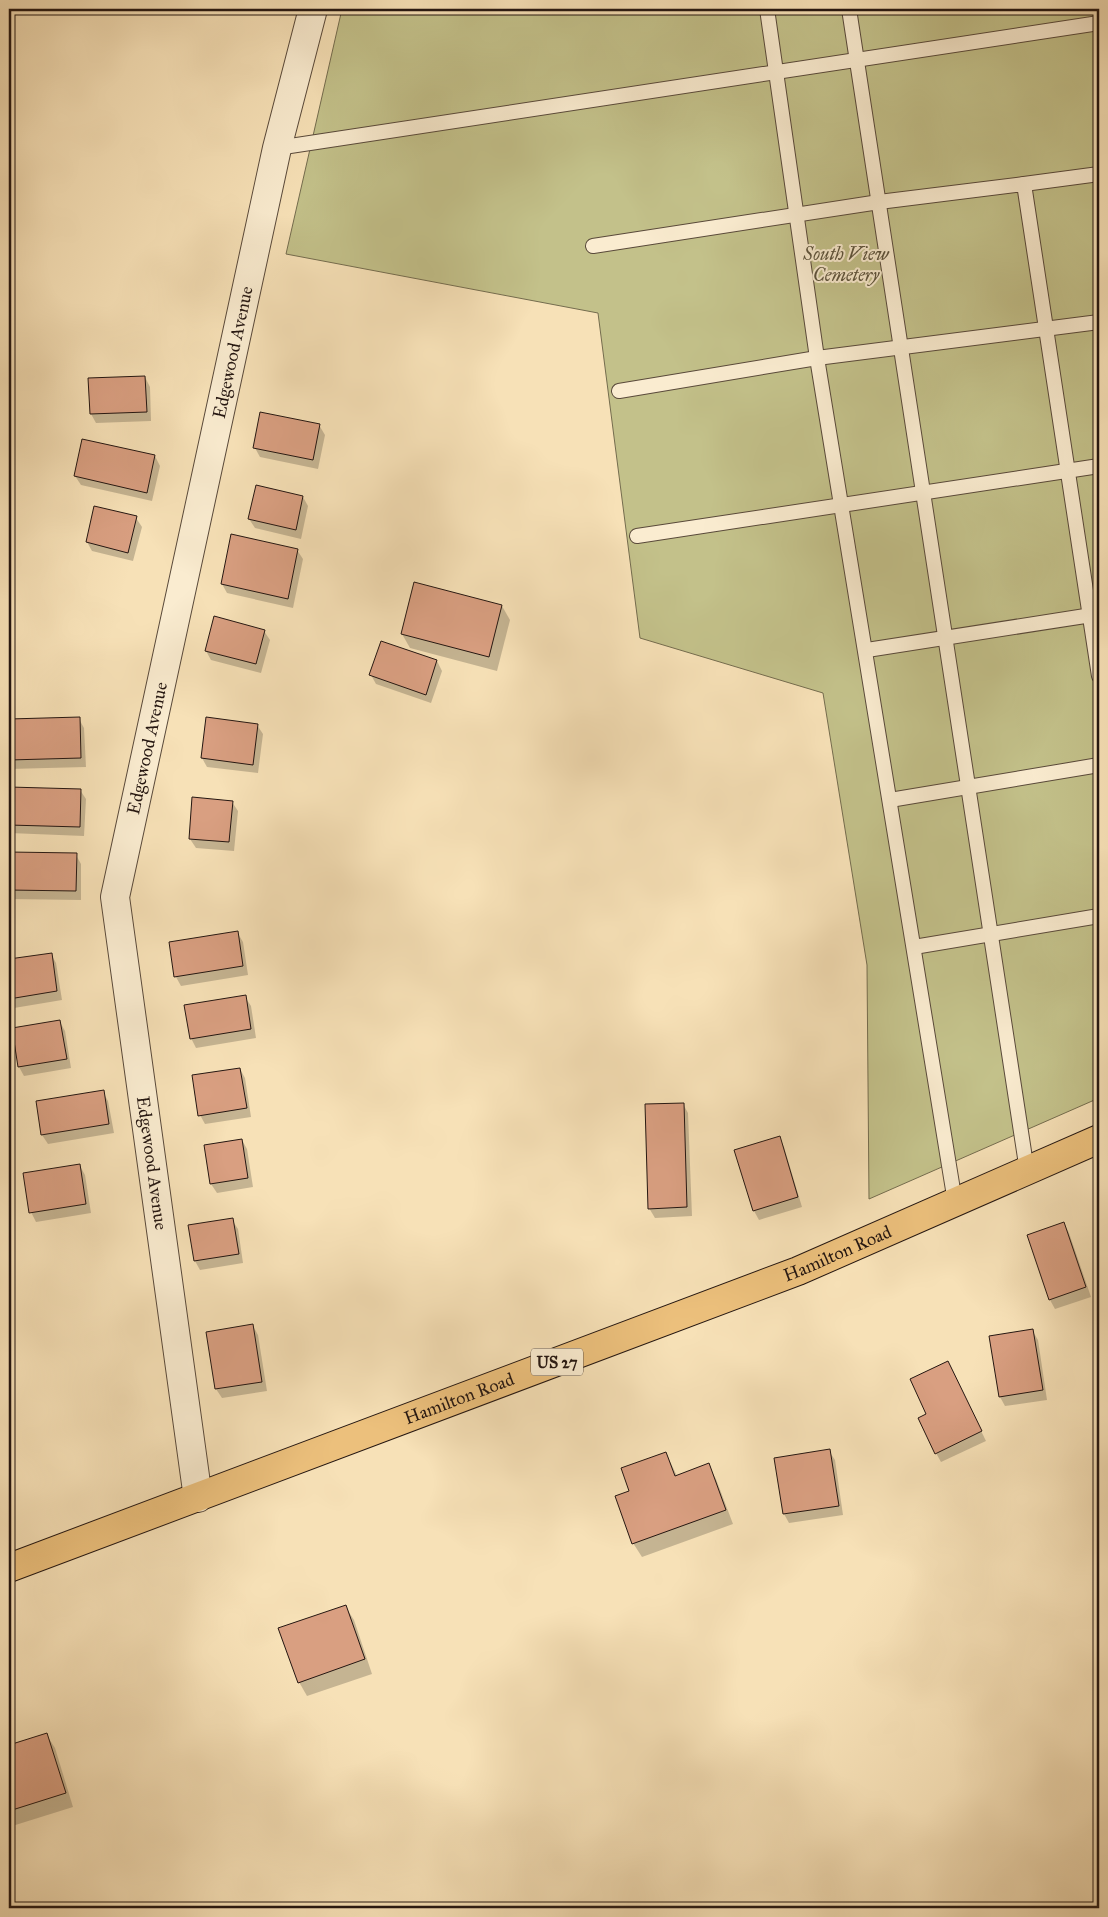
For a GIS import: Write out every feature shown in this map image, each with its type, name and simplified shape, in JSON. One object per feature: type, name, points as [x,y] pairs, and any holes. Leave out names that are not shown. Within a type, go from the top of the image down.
[{"type":"highway","name":"Hamilton Road","points":[[9,1568],[798,1271],[1099,1139]]},
{"type":"street","name":"Edgewood Avenue","points":[[198,1498],[115,897],[277,148],[313,9]]},
{"type":"lane","points":[[767,9],[818,358],[867,650],[955,1202]]},
{"type":"lane","points":[[849,9],[1027,1171]]},
{"type":"lane","points":[[277,148],[1099,23]]},
{"type":"lane","points":[[593,246],[879,202],[1099,174]]},
{"type":"lane","points":[[1024,184],[1067,470],[1095,614],[1099,676]]},
{"type":"lane","points":[[619,391],[818,358],[901,349],[1099,322]]},
{"type":"lane","points":[[637,536],[922,491],[1099,466]]},
{"type":"lane","points":[[867,650],[1095,614]]},
{"type":"lane","points":[[890,800],[1099,765]]},
{"type":"lane","points":[[914,947],[1099,916]]},
{"type":"green space","name":"South View Cemetery","points":[[342,9],[1099,9],[1099,1098],[869,1199],[867,965],[823,693],[640,638],[598,313],[286,254]]},
{"type":"building","points":[[145,376],[147,412],[90,414],[88,378]]},
{"type":"building","points":[[260,412],[320,424],[313,460],[253,448]]},
{"type":"building","points":[[82,439],[155,455],[147,493],[74,476]]},
{"type":"building","points":[[256,485],[303,496],[296,530],[248,519]]},
{"type":"building","points":[[94,506],[137,516],[128,553],[86,542]]},
{"type":"building","points":[[231,534],[298,549],[288,599],[221,584]]},
{"type":"building","points":[[414,582],[502,605],[489,657],[401,634]]},
{"type":"building","points":[[214,616],[265,630],[256,664],[205,651]]},
{"type":"building","points":[[381,641],[437,660],[426,695],[369,675]]},
{"type":"building","points":[[80,717],[81,758],[9,760],[9,719]]},
{"type":"building","points":[[206,717],[258,724],[253,765],[201,758]]},
{"type":"building","points":[[9,787],[81,789],[80,827],[9,825]]},
{"type":"building","points":[[192,797],[233,801],[229,842],[189,839]]},
{"type":"building","points":[[9,852],[77,853],[76,891],[9,890]]},
{"type":"building","points":[[238,931],[243,966],[174,977],[169,942]]},
{"type":"building","points":[[52,953],[57,991],[9,999],[9,959]]},
{"type":"building","points":[[246,995],[251,1029],[190,1039],[184,1005]]},
{"type":"building","points":[[60,1020],[67,1059],[18,1067],[12,1028]]},
{"type":"building","points":[[240,1068],[247,1108],[198,1116],[192,1075]]},
{"type":"building","points":[[104,1090],[109,1124],[41,1135],[36,1101]]},
{"type":"building","points":[[684,1103],[687,1207],[648,1209],[645,1104]]},
{"type":"building","points":[[780,1136],[798,1197],[753,1211],[734,1150]]},
{"type":"building","points":[[242,1139],[248,1178],[210,1184],[204,1145]]},
{"type":"building","points":[[80,1164],[86,1204],[29,1213],[23,1173]]},
{"type":"building","points":[[233,1218],[239,1254],[194,1261],[188,1225]]},
{"type":"building","points":[[1064,1222],[1086,1287],[1049,1300],[1027,1235]]},
{"type":"building","points":[[253,1324],[262,1382],[215,1389],[206,1332]]},
{"type":"building","points":[[1033,1329],[1043,1390],[999,1397],[989,1336]]},
{"type":"building","points":[[948,1361],[982,1431],[935,1454],[918,1418],[926,1414],[910,1379]]},
{"type":"building","points":[[830,1449],[839,1506],[783,1514],[774,1458]]},
{"type":"building","points":[[666,1452],[675,1476],[709,1463],[726,1510],[632,1544],[615,1496],[629,1491],[621,1468]]},
{"type":"building","points":[[346,1605],[365,1659],[298,1683],[278,1628]]},
{"type":"building","points":[[47,1733],[66,1793],[9,1811],[9,1745]]}]
